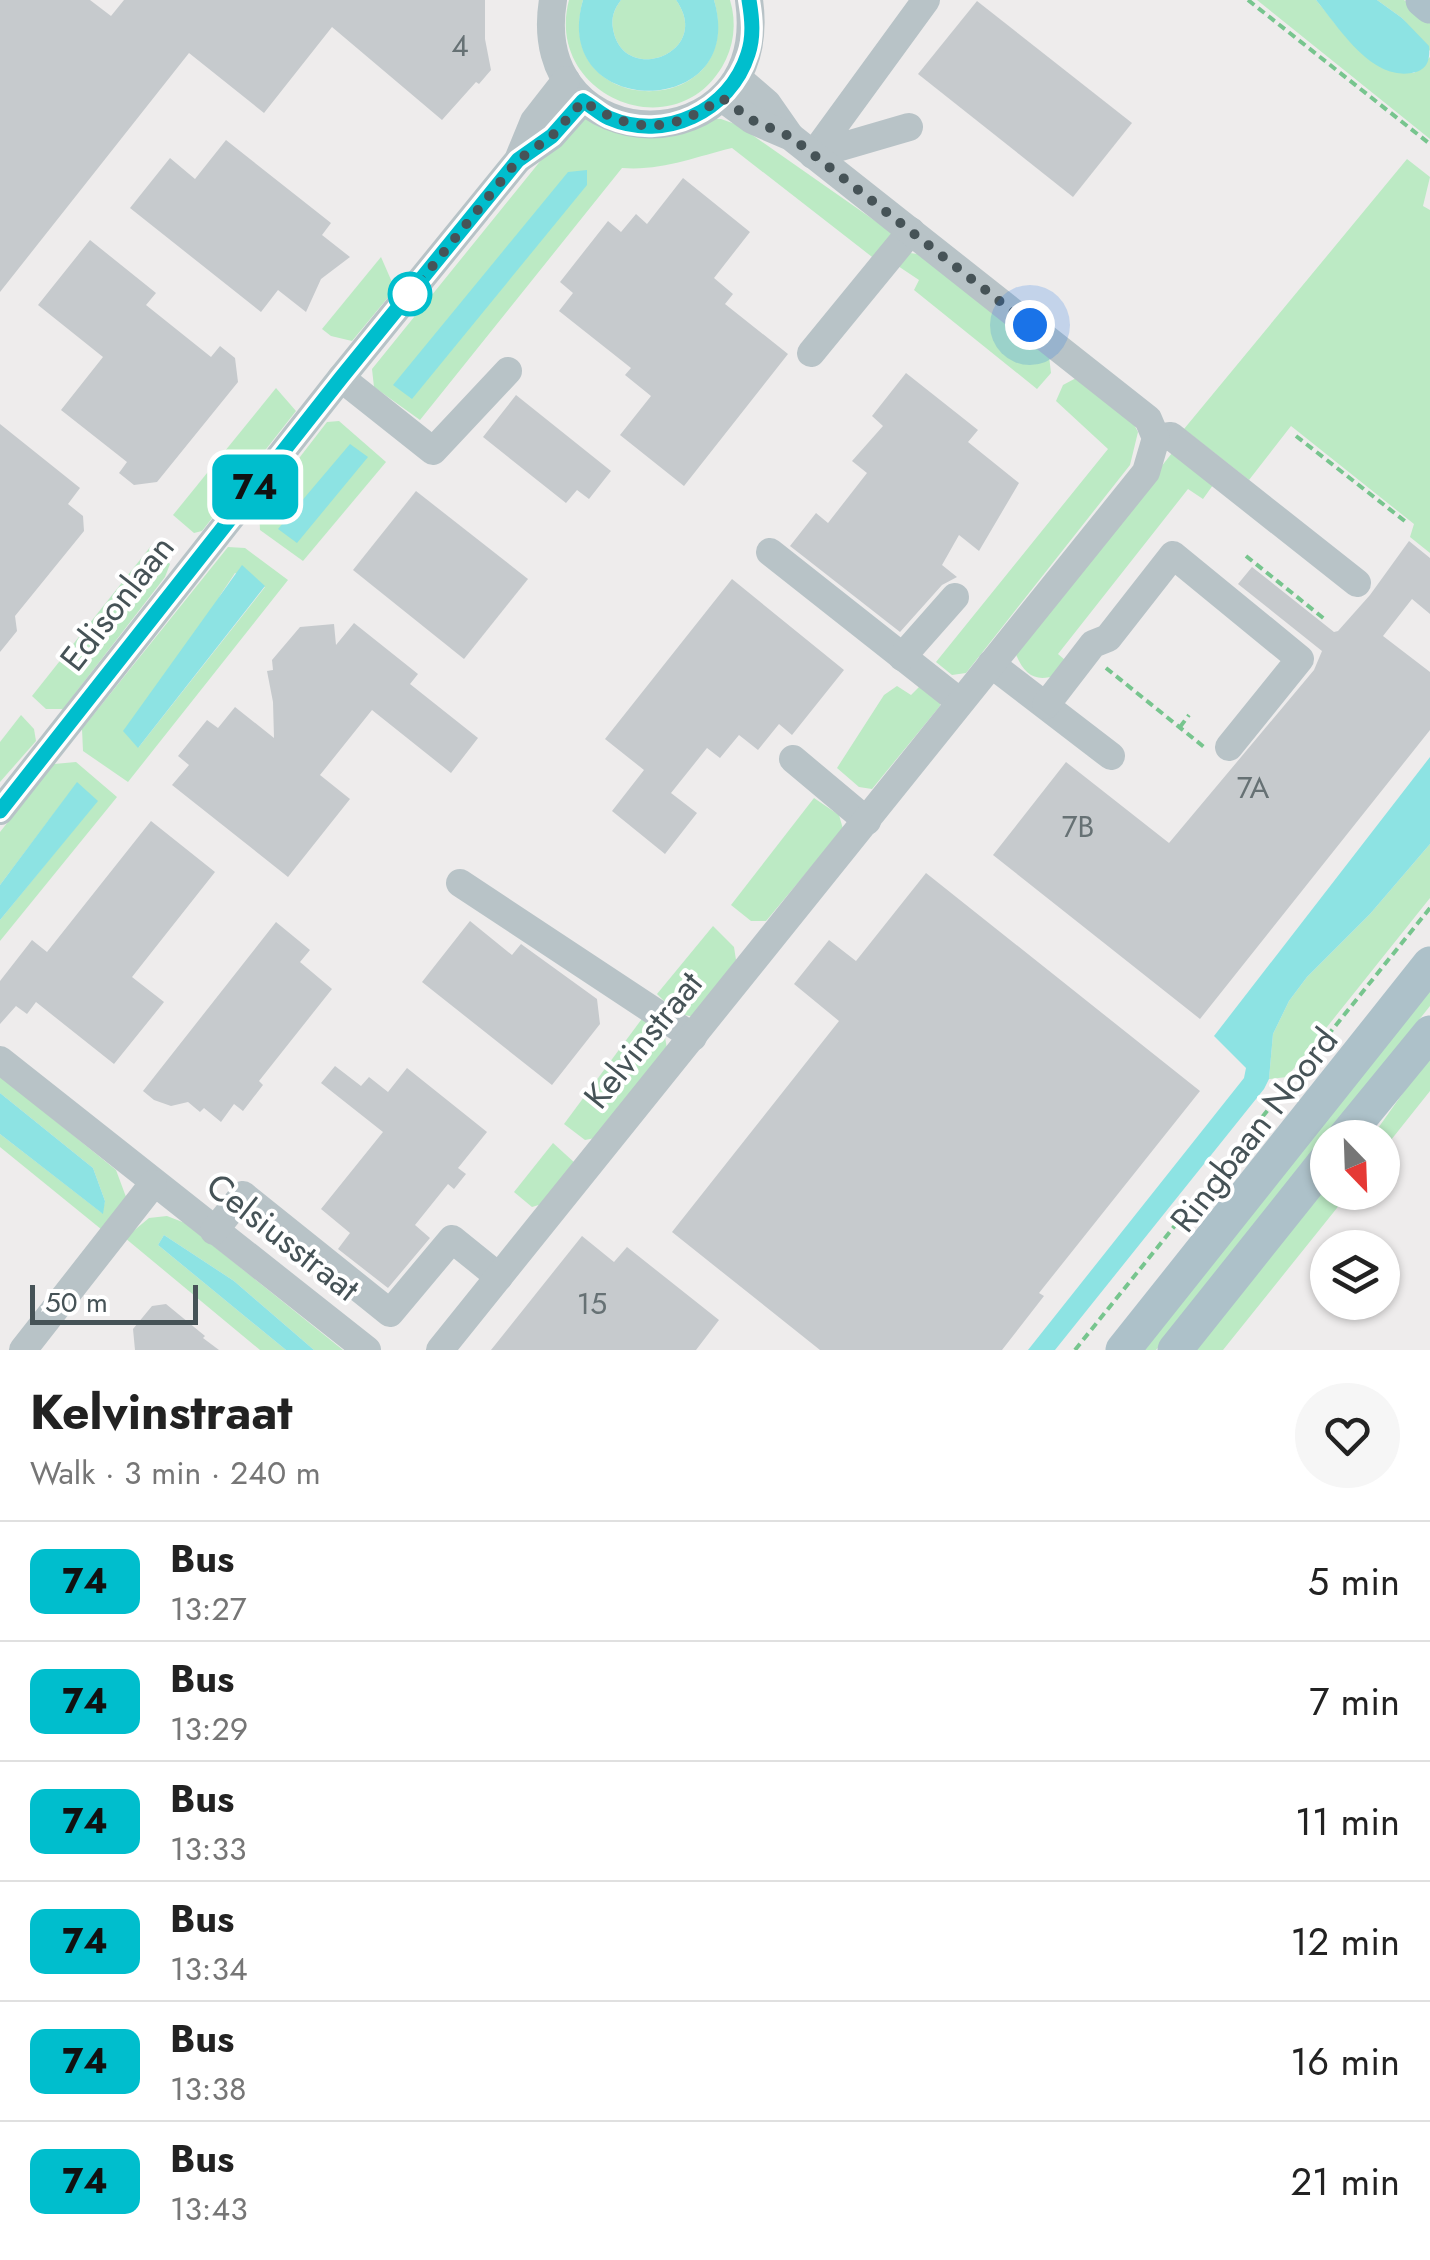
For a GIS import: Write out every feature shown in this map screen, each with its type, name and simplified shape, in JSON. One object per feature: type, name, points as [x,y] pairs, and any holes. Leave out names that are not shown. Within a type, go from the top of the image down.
[{"type":"main road","points":[[1423,0],[1430,6]]},
{"type":"main road","name":"Ringbaan Noord","points":[[1124,1350],[1430,964]]},
{"type":"main road","points":[[1359,1120],[1430,1033]]},
{"type":"main road","points":[[1175,1350],[1310,1181]]},
{"type":"street","points":[[553,0],[550,28],[554,55],[574,90],[608,118],[638,126],[668,125],[697,116],[730,88],[749,52],[753,24],[749,0]]},
{"type":"street","points":[[813,155],[926,0]]},
{"type":"street","points":[[730,88],[766,103],[791,137],[1148,419],[1156,438],[1170,436],[1358,582]]},
{"type":"street","name":"Edisonlaan","points":[[0,812],[518,160],[534,121],[574,90]]},
{"type":"street","points":[[813,155],[909,127]]},
{"type":"street","points":[[811,352],[911,230]]},
{"type":"street","points":[[341,378],[432,451],[508,372]]},
{"type":"street","name":"Kelvinstraat","points":[[440,1350],[1146,472],[1156,438]]},
{"type":"street","points":[[770,552],[960,702]]},
{"type":"street","points":[[1046,705],[1093,644],[1108,638],[1173,555],[1300,658],[1229,748]]},
{"type":"street","points":[[902,657],[955,596]]},
{"type":"street","points":[[990,664],[1111,756]]},
{"type":"street","points":[[793,759],[866,821]]},
{"type":"street","points":[[460,882],[693,1037]]},
{"type":"street","name":"Celsiusstraat","points":[[0,1060],[366,1350]]},
{"type":"street","name":"Celsiusstraat","points":[[23,1350],[152,1184]]},
{"type":"street","points":[[214,1232],[242,1195],[390,1313],[452,1238],[500,1277]]},
{"type":"path","points":[[1248,0],[1430,144]]},
{"type":"path","points":[[1296,436],[1406,522]]},
{"type":"path","points":[[1246,556],[1327,621]]},
{"type":"path","points":[[1086,652],[1220,759],[1229,748]]},
{"type":"path","points":[[1180,727],[1189,715]]},
{"type":"path","name":"Ringbaan Noord","points":[[1075,1350],[1430,908]]},
{"type":"green space","points":[[569,0],[583,0],[581,40],[594,68],[619,85],[649,91],[679,86],[703,68],[717,40],[714,0],[730,0],[734,26],[729,51],[722,67],[700,92],[673,105],[645,107],[617,100],[593,84],[575,62],[566,33]]},
{"type":"green space","points":[[621,0],[676,0],[685,19],[684,35],[675,48],[647,59],[632,56],[620,47],[612,21]]},
{"type":"green space","points":[[1257,0],[1316,0],[1369,58],[1397,71],[1414,73],[1430,57],[1430,139]]},
{"type":"green space","points":[[1377,0],[1404,0],[1430,21],[1430,51],[1402,18]]},
{"type":"green space","points":[[580,112],[721,119],[738,125],[891,232],[892,245],[876,260],[732,148],[665,165],[622,168],[420,420],[374,387],[372,369]]},
{"type":"green space","points":[[1407,159],[1430,177],[1423,206],[1430,210],[1430,553],[1410,537],[1414,524],[1291,426],[1249,480],[1184,429]]},
{"type":"green space","points":[[910,253],[918,254],[1049,356],[1051,373],[1037,389],[914,290],[919,280],[898,266]]},
{"type":"green space","points":[[381,257],[395,289],[352,341],[331,336],[322,329]]},
{"type":"green space","points":[[1078,377],[1131,419],[1138,432],[1130,465],[966,673],[952,675],[936,662],[1108,449],[1056,401],[1063,385]]},
{"type":"green space","points":[[276,388],[296,411],[202,531],[194,533],[173,515]]},
{"type":"green space","points":[[339,421],[386,462],[303,561],[260,530],[259,510],[327,422]]},
{"type":"green space","points":[[1172,453],[1213,485],[1203,499],[1188,489],[1058,654],[1072,666],[1046,678],[1025,671],[1015,652]]},
{"type":"green space","points":[[151,546],[170,564],[165,577],[63,709],[46,709],[32,696]]},
{"type":"green space","points":[[228,547],[245,548],[288,580],[128,782],[83,751],[82,729]],"holes":[[[235,573],[265,587],[138,748]]]},
{"type":"green space","points":[[925,681],[941,690],[940,706],[872,789],[859,787],[837,768],[884,695],[897,686],[911,695]]},
{"type":"green space","points":[[21,715],[34,729],[36,741],[0,782],[0,742]]},
{"type":"green space","points":[[76,762],[117,797],[0,941],[0,920],[97,801],[77,783],[0,885],[0,832],[54,764]]},
{"type":"green space","points":[[814,798],[839,815],[843,829],[766,921],[751,921],[731,905]]},
{"type":"green space","points":[[1430,844],[1430,898],[1287,1077],[1269,1079],[1273,1034],[1289,1001]]},
{"type":"green space","points":[[713,926],[734,947],[736,960],[694,1017],[676,1013],[657,994]]},
{"type":"green space","points":[[1430,982],[1430,1006],[1339,1120],[1320,1120]]},
{"type":"green space","points":[[644,1016],[664,1031],[667,1049],[595,1138],[585,1140],[564,1124]]},
{"type":"green space","points":[[1430,1055],[1430,1091],[1400,1129],[1400,1120],[1384,1120]]},
{"type":"green space","points":[[0,1076],[116,1170],[129,1205],[112,1238],[0,1147],[0,1134],[102,1213],[105,1201],[93,1168],[0,1093]]},
{"type":"green space","points":[[1310,1133],[1310,1157],[1156,1350],[1137,1350]]},
{"type":"green space","points":[[553,1143],[576,1164],[542,1204],[532,1207],[514,1192]]},
{"type":"green space","points":[[1310,1207],[1335,1210],[1319,1230],[1310,1230],[1310,1242],[1223,1350],[1189,1350]]},
{"type":"green space","points":[[167,1216],[185,1223],[343,1350],[314,1350],[234,1281],[164,1235],[158,1245],[286,1350],[260,1350],[125,1238],[149,1218]]},
{"type":"water","points":[[583,0],[621,0],[612,21],[613,29],[620,47],[632,56],[647,59],[675,48],[684,35],[685,19],[676,0],[714,0],[717,40],[704,68],[679,85],[649,91],[619,85],[594,68],[580,40]]},
{"type":"water","points":[[1316,0],[1377,0],[1402,18],[1429,46],[1426,65],[1416,72],[1400,73],[1371,62]]},
{"type":"water","points":[[587,170],[587,185],[412,399],[393,385],[568,172]]},
{"type":"water","points":[[350,444],[368,457],[297,543],[278,529]]},
{"type":"water","points":[[242,565],[265,586],[138,748],[123,731]]},
{"type":"water","points":[[1430,757],[1430,844],[1289,1001],[1273,1034],[1269,1079],[1264,1089],[1055,1350],[1028,1350],[1244,1078],[1246,1068],[1214,1036]]},
{"type":"water","points":[[77,782],[98,801],[0,920],[0,885]]},
{"type":"water","points":[[0,1093],[93,1168],[105,1201],[103,1214],[0,1134]]},
{"type":"water","points":[[164,1235],[234,1281],[314,1350],[286,1350],[158,1245]]},
{"type":"building","points":[[0,0],[90,0],[111,16],[124,0],[485,0],[485,39],[491,70],[442,120],[332,27],[264,113],[189,53],[0,292]]},
{"type":"building","points":[[977,1],[1132,123],[1073,197],[918,74]]},
{"type":"building","points":[[226,140],[331,223],[322,235],[350,257],[321,279],[306,312],[278,290],[261,312],[130,208],[170,158],[195,179]]},
{"type":"building","points":[[683,178],[750,232],[714,278],[733,294],[725,304],[788,354],[684,486],[620,435],[651,396],[625,375],[631,368],[559,311],[573,293],[560,282],[608,221],[621,232],[636,214],[647,224]]},
{"type":"building","points":[[90,240],[156,293],[146,305],[211,357],[220,346],[235,358],[238,382],[157,482],[134,485],[119,473],[127,462],[61,410],[103,357],[38,305]]},
{"type":"building","points":[[906,373],[978,430],[968,442],[1019,483],[979,551],[959,535],[942,565],[957,577],[942,585],[900,632],[790,546],[816,513],[828,523],[867,473],[852,461],[883,426],[872,416]]},
{"type":"building","points":[[516,395],[611,471],[589,499],[577,490],[566,503],[483,437]]},
{"type":"building","points":[[0,424],[80,488],[68,504],[83,516],[84,531],[15,616],[17,631],[0,652]]},
{"type":"building","points":[[416,491],[528,579],[464,659],[353,570]]},
{"type":"building","points":[[1409,541],[1430,558],[1430,614],[1412,599],[1383,636],[1430,672],[1430,730],[1200,1019],[993,855],[1066,762],[1169,843],[1314,670],[1322,651],[1238,584],[1252,567],[1334,632],[1338,631]]},
{"type":"building","points":[[732,579],[844,670],[792,735],[779,724],[758,750],[739,735],[720,758],[707,748],[671,793],[697,813],[665,854],[612,811],[644,770],[605,739]]},
{"type":"building","points":[[354,623],[418,674],[410,684],[478,738],[451,773],[372,710],[320,775],[350,799],[288,877],[172,785],[189,765],[178,756],[207,720],[218,728],[235,707],[274,738],[267,671],[273,670],[272,660],[300,627],[334,624],[336,645]]},
{"type":"building","points":[[151,821],[215,872],[132,977],[164,1002],[114,1064],[36,1002],[27,1014],[16,1006],[0,1024],[0,981],[32,940],[47,952]]},
{"type":"building","points":[[926,873],[1200,1091],[1039,1293],[1044,1296],[1002,1350],[820,1350],[672,1232],[839,1021],[794,984],[829,940],[856,961]]},
{"type":"building","points":[[470,921],[512,955],[521,944],[597,999],[600,1024],[552,1085],[422,982]]},
{"type":"building","points":[[276,922],[310,950],[300,962],[332,989],[259,1081],[263,1085],[243,1111],[234,1104],[221,1122],[204,1108],[200,1112],[188,1102],[171,1106],[154,1100],[143,1091]]},
{"type":"building","points":[[335,1066],[361,1086],[369,1077],[388,1092],[407,1068],[487,1132],[458,1168],[466,1174],[454,1189],[448,1184],[415,1225],[430,1238],[388,1288],[338,1249],[350,1233],[321,1209],[383,1132],[321,1083]]},
{"type":"building","points":[[582,1236],[614,1262],[627,1247],[719,1320],[696,1350],[491,1350]]},
{"type":"building","points":[[166,1304],[219,1350],[135,1350],[133,1329],[152,1306]]},
{"type":"bus line","name":"74","points":[[0,811],[518,160],[552,136],[583,101],[608,118],[638,126],[668,125],[697,116],[722,98],[738,78],[749,52],[753,24],[749,0]]},
{"type":"route","points":[[410,294],[518,160],[552,136],[583,101],[608,118],[638,126],[668,125],[697,116],[722,98],[752,120],[791,137],[1030,325]]}]
